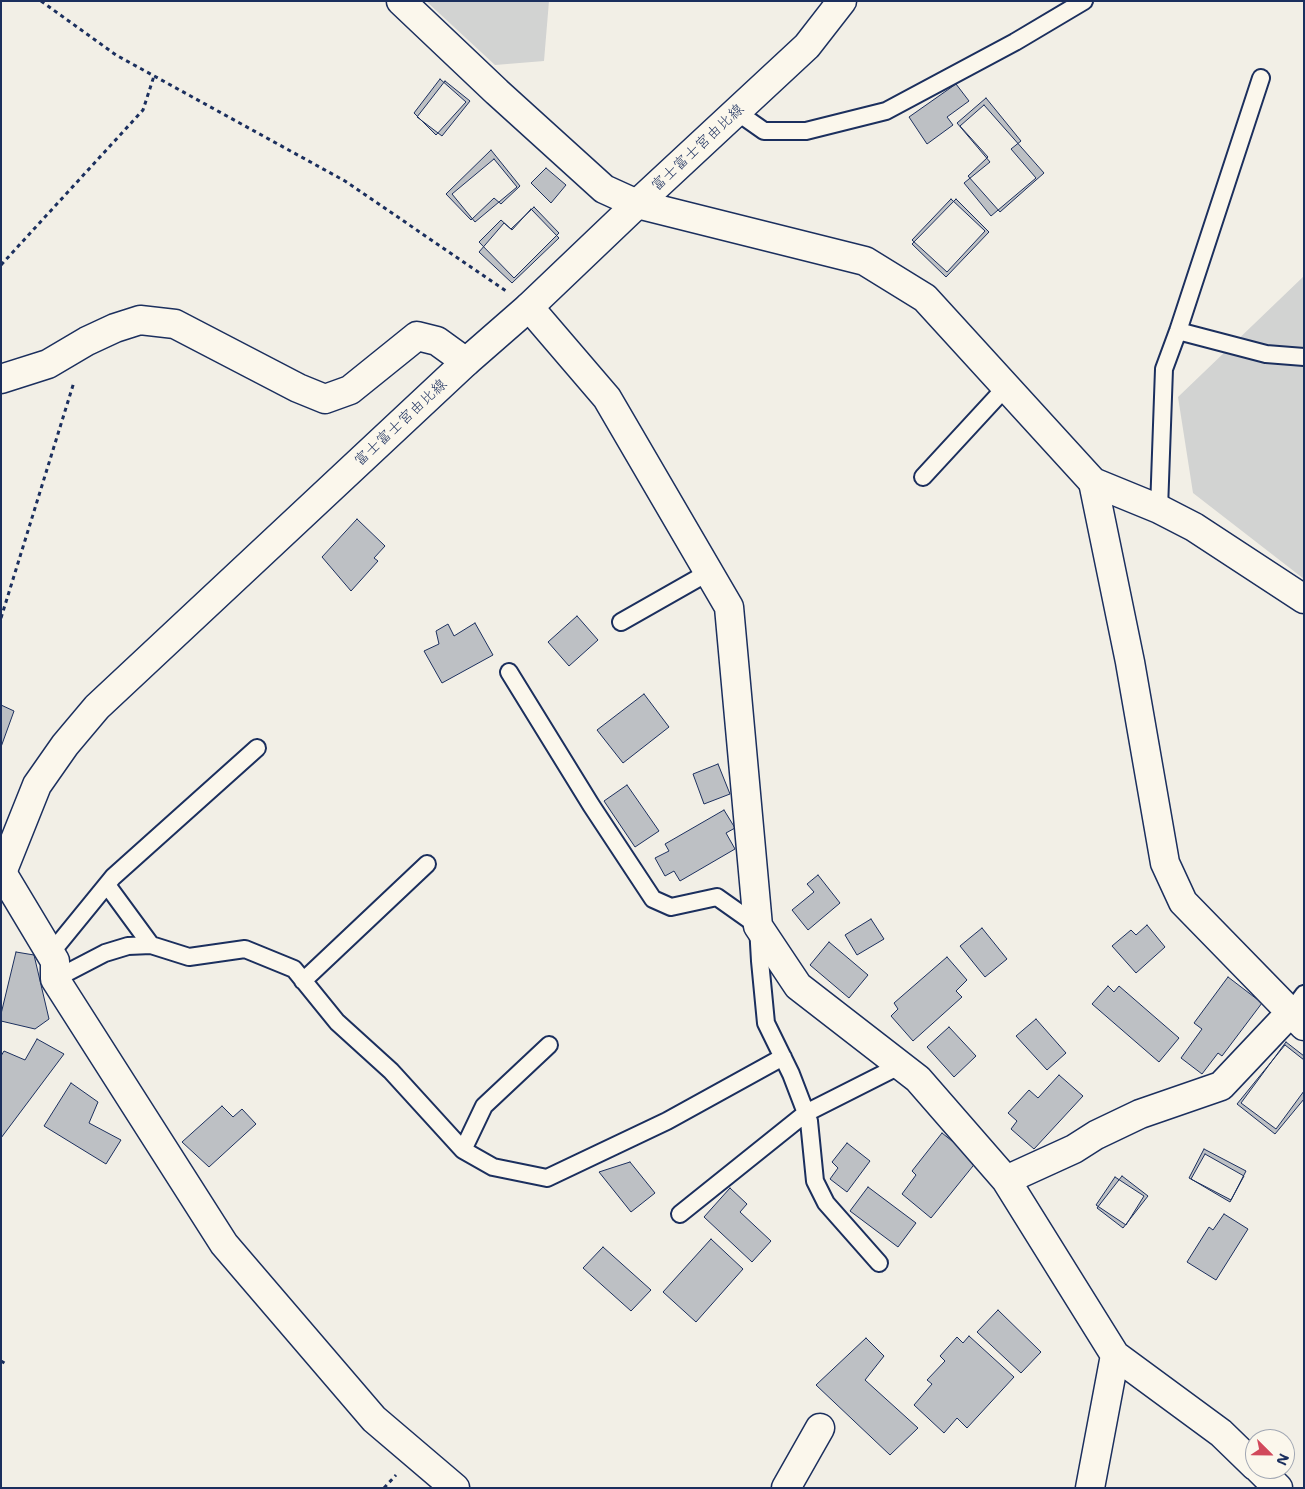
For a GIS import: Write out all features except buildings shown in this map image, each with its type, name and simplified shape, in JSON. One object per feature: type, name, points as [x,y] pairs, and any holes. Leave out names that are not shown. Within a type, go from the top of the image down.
[{"type":"street","points":[[401,1],[497,92],[604,189],[637,204],[865,261],[924,298],[1093,482],[1159,509],[1194,527],[1304,599]]},
{"type":"street","name":"富士富士宮由比線","points":[[2,872],[38,785],[65,745],[96,707],[807,46],[842,1]]},
{"type":"street","points":[[529,306],[607,398],[729,607],[758,926],[798,986],[918,1079],[1006,1180],[1115,1355],[1221,1433],[1245,1456]]},
{"type":"street","points":[[1,379],[48,364],[87,341],[115,328],[140,320],[174,324],[298,388],[325,399],[350,390],[417,336],[437,341],[466,362]]},
{"type":"street","points":[[1006,1180],[1074,1149],[1096,1134],[1140,1114],[1222,1086],[1299,1011],[1183,902],[1165,863],[1130,662],[1093,482]]},
{"type":"street","points":[[2,872],[53,966],[224,1244],[374,1419],[455,1488]]},
{"type":"street","points":[[1090,1488],[1115,1355]]},
{"type":"street","points":[[786,1488],[820,1428]]},
{"type":"street","points":[[1269,1479],[1278,1488]]},
{"type":"lane","points":[[737,112],[764,131],[806,131],[886,111],[1015,42],[1084,1]]},
{"type":"lane","points":[[1159,509],[1164,369],[1261,78]]},
{"type":"lane","points":[[1178,331],[1266,354],[1304,357]]},
{"type":"lane","points":[[923,477],[1006,387]]},
{"type":"lane","points":[[621,622],[709,572]]},
{"type":"lane","points":[[509,672],[591,805],[653,899],[671,907],[717,897],[758,926],[766,1023],[791,1074],[809,1121],[815,1181],[826,1203],[879,1263]]},
{"type":"lane","points":[[53,966],[113,877],[257,748]]},
{"type":"lane","points":[[303,981],[427,864]]},
{"type":"lane","points":[[107,884],[151,945]]},
{"type":"lane","points":[[53,966],[128,946],[151,945],[189,957],[245,949],[294,969],[336,1022],[391,1071],[463,1150],[493,1167],[547,1178],[668,1121],[783,1057]]},
{"type":"lane","points":[[463,1150],[484,1106],[549,1045]]},
{"type":"lane","points":[[680,1214],[806,1113],[901,1065]]},
{"type":"path","points":[[41,1],[116,55],[345,181],[529,306]]},
{"type":"path","points":[[1,265],[143,110],[154,76]]},
{"type":"path","points":[[1,618],[87,341]]},
{"type":"path","points":[[1,1361],[6,1364]]},
{"type":"shaded area","points":[[426,1],[549,1],[544,61],[495,65]]},
{"type":"shaded area","points":[[1304,276],[1304,579],[1193,493],[1178,397]]}]
